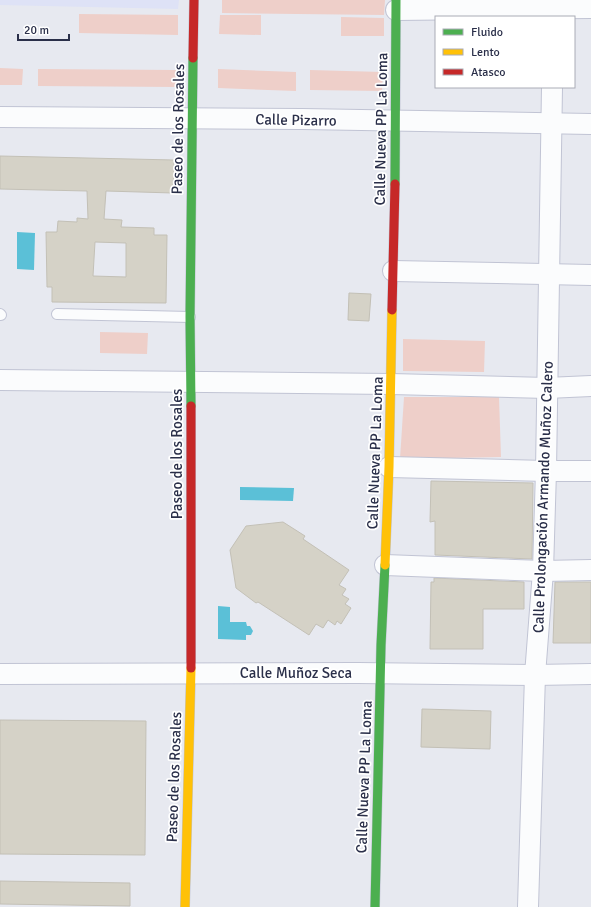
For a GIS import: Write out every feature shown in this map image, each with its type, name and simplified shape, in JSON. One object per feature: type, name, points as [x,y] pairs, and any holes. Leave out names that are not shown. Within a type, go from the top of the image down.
[{"type":"street","name":"Paseo de los Rosales","points":[[185,907],[191,673],[190,317],[194,0]]},
{"type":"street","points":[[396,5],[591,8]]},
{"type":"street","name":"Calle Nueva PP La Loma","points":[[375,907],[391,384],[396,122],[396,5]]},
{"type":"street","name":"Calle Prolongación Armando Muñoz Calero","points":[[528,907],[535,675],[544,571],[550,124],[552,88]]},
{"type":"street","name":"Calle Pizarro","points":[[0,117],[302,119],[396,122],[591,124]]},
{"type":"street","points":[[393,271],[591,275]]},
{"type":"street","points":[[0,380],[391,384],[547,388],[591,386]]},
{"type":"street","points":[[389,467],[591,471]]},
{"type":"street","points":[[385,565],[544,571],[591,570]]},
{"type":"street","name":"Calle Muñoz Seca","points":[[0,674],[591,674]]},
{"type":"lane","points":[[57,314],[190,317]]},
{"type":"shaded area","points":[[0,0],[179,0],[178,9],[0,5]]},
{"type":"shaded area","points":[[222,0],[385,0],[384,15],[222,13]]},
{"type":"shaded area","points":[[79,14],[178,15],[178,35],[79,33]]},
{"type":"shaded area","points":[[220,15],[261,15],[261,35],[219,34]]},
{"type":"shaded area","points":[[341,17],[384,18],[384,36],[341,36]]},
{"type":"shaded area","points":[[0,68],[23,69],[22,85],[0,85]]},
{"type":"shaded area","points":[[38,69],[176,70],[176,87],[38,86]]},
{"type":"shaded area","points":[[218,69],[296,72],[296,91],[218,88]]},
{"type":"shaded area","points":[[310,70],[383,72],[382,91],[310,90]]},
{"type":"shaded area","points":[[100,332],[148,333],[147,354],[100,353]]},
{"type":"shaded area","points":[[403,339],[485,341],[484,372],[403,371]]},
{"type":"shaded area","points":[[404,397],[499,397],[501,457],[400,459]]},
{"type":"water","points":[[17,232],[35,233],[34,270],[17,269]]},
{"type":"water","points":[[240,487],[294,488],[293,501],[240,500]]},
{"type":"water","points":[[218,606],[230,607],[230,622],[246,622],[247,626],[250,626],[253,631],[251,635],[246,635],[246,640],[218,639]]},
{"type":"building","points":[[0,156],[174,160],[173,193],[106,191],[104,219],[122,220],[121,227],[154,228],[154,235],[167,235],[166,303],[52,302],[52,287],[47,287],[46,232],[57,232],[58,221],[77,222],[77,218],[88,219],[87,191],[0,189]],"holes":[[[95,242],[126,243],[126,277],[93,276]]]},
{"type":"building","points":[[349,293],[371,294],[369,321],[348,320]]},
{"type":"building","points":[[431,481],[533,483],[532,559],[435,555],[435,521],[430,522]]},
{"type":"building","points":[[283,522],[305,536],[303,539],[349,570],[339,585],[346,589],[342,595],[349,599],[345,604],[351,608],[341,624],[337,621],[335,625],[328,620],[323,628],[316,624],[309,635],[258,602],[256,603],[236,588],[230,550],[246,526]]},
{"type":"building","points":[[434,578],[524,582],[524,609],[483,609],[483,649],[430,649],[431,582],[434,582]]},
{"type":"building","points":[[555,582],[591,582],[591,643],[553,643]]},
{"type":"building","points":[[422,709],[491,711],[490,749],[421,747]]},
{"type":"building","points":[[0,720],[146,721],[145,855],[0,854]]},
{"type":"building","points":[[0,881],[130,883],[130,906],[0,904]]},
{"type":"traffic: fast","points":[[395,184],[396,0]]},
{"type":"traffic: fast","points":[[191,406],[190,317],[193,58]]},
{"type":"traffic: fast","points":[[375,907],[381,645],[385,565]]},
{"type":"traffic: slow","points":[[385,565],[389,467],[392,310]]},
{"type":"traffic: slow","points":[[185,907],[191,668]]},
{"type":"traffic: jam","points":[[193,58],[194,0]]},
{"type":"traffic: jam","points":[[392,310],[395,184]]},
{"type":"traffic: jam","points":[[191,406],[191,668]]}]
